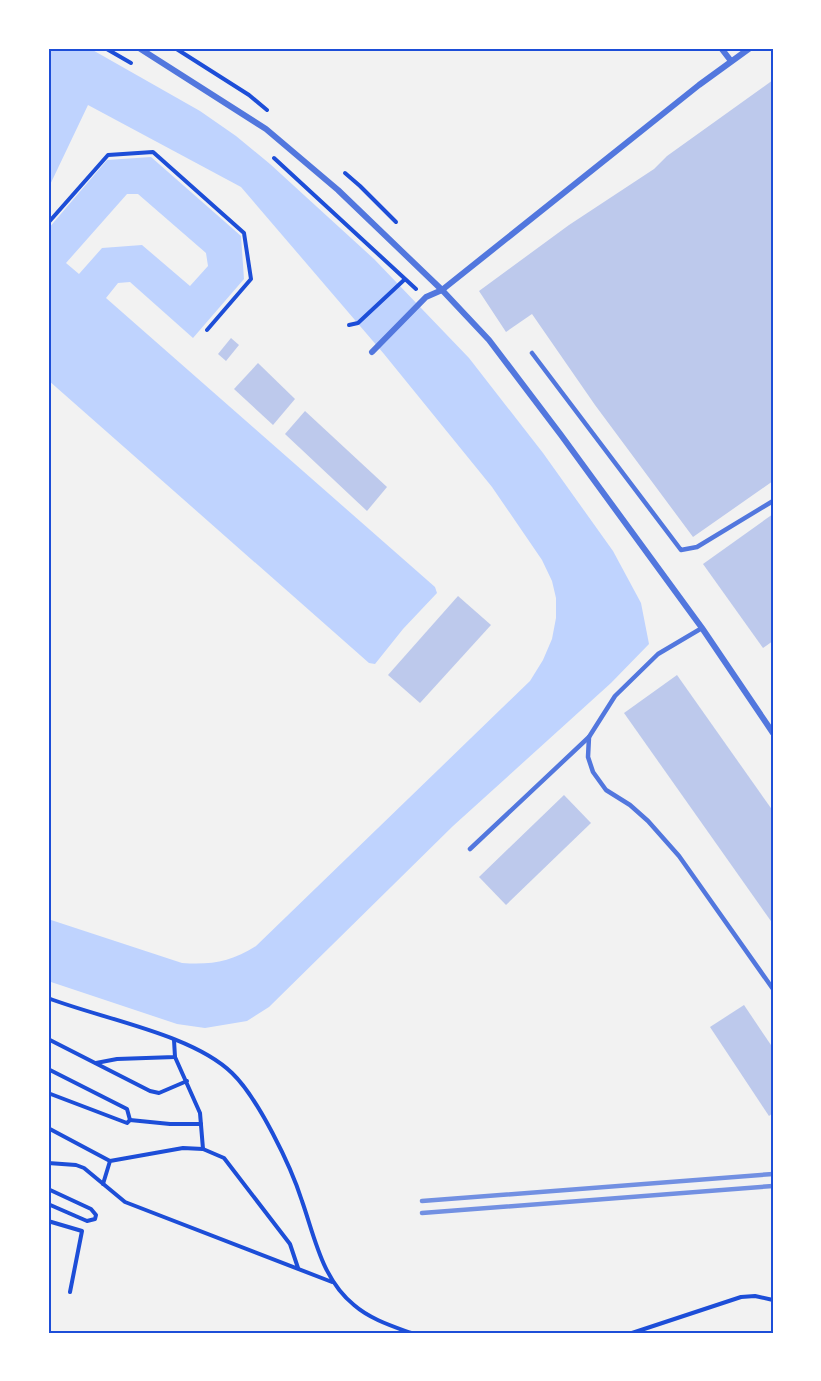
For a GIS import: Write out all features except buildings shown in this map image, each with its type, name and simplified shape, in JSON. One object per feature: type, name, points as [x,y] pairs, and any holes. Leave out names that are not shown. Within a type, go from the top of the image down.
[{"type":"street","points":[[139,48],[266,129],[338,190],[442,290],[489,340],[702,628],[773,733]]},
{"type":"street","points":[[721,48],[732,62]]},
{"type":"street","points":[[372,352],[426,297],[442,290],[699,85],[750,48]]},
{"type":"lane","points":[[532,353],[681,550],[697,547],[773,501]]},
{"type":"lane","points":[[470,849],[589,737],[615,696],[658,654],[702,628]]},
{"type":"lane","points":[[589,737],[588,756],[593,772],[606,790],[630,806],[663,836],[773,989]]},
{"type":"path","points":[[105,48],[136,66]]},
{"type":"path","points":[[48,223],[108,155],[153,152],[244,232],[251,279],[207,330]]},
{"type":"path","points":[[268,153],[404,280],[426,297]]},
{"type":"path","points":[[349,326],[358,323],[404,280]]},
{"type":"path","points":[[48,998],[174,1040],[221,1064],[241,1083],[252,1098],[288,1166],[303,1202],[316,1250],[333,1282],[353,1305],[370,1316],[411,1333]]},
{"type":"path","points":[[48,1040],[150,1091],[159,1093],[187,1081]]},
{"type":"path","points":[[174,1040],[175,1057],[200,1113],[203,1149]]},
{"type":"path","points":[[95,1063],[117,1059],[175,1057]]},
{"type":"path","points":[[48,1069],[127,1109],[130,1120]]},
{"type":"path","points":[[48,1093],[127,1123],[130,1120],[201,1125]]},
{"type":"path","points":[[48,1128],[110,1161],[183,1148],[203,1149],[224,1158],[290,1244],[298,1269]]},
{"type":"path","points":[[103,1185],[110,1161]]},
{"type":"path","points":[[48,1163],[76,1165],[84,1168],[125,1202],[333,1282]]},
{"type":"path","points":[[48,1189],[91,1209],[96,1215],[95,1219],[87,1221],[48,1204]]},
{"type":"path","points":[[48,1221],[82,1231],[70,1292]]},
{"type":"path","points":[[632,1333],[741,1297],[754,1296],[773,1300]]},
{"type":"water","points":[[48,48],[89,48],[200,111],[270,164],[374,259],[469,358],[543,453],[613,551],[641,603],[649,644],[611,683],[453,826],[269,1007],[247,1021],[205,1028],[177,1024],[48,981],[48,919],[182,963],[229,959],[256,946],[530,681],[552,639],[556,618],[556,598],[552,581],[542,560],[492,487],[384,354],[241,187],[88,105],[48,189]]},
{"type":"water","points":[[151,157],[241,236],[244,279],[193,338],[130,282],[118,283],[106,298],[435,587],[437,593],[403,629],[375,664],[369,663],[48,380],[48,229],[107,160]],"holes":[[[127,194],[138,194],[206,253],[208,266],[190,286],[142,245],[102,248],[79,274],[66,263]]]},
{"type":"railway","points":[[422,1201],[773,1174]]},
{"type":"railway","points":[[422,1213],[773,1186]]}]
